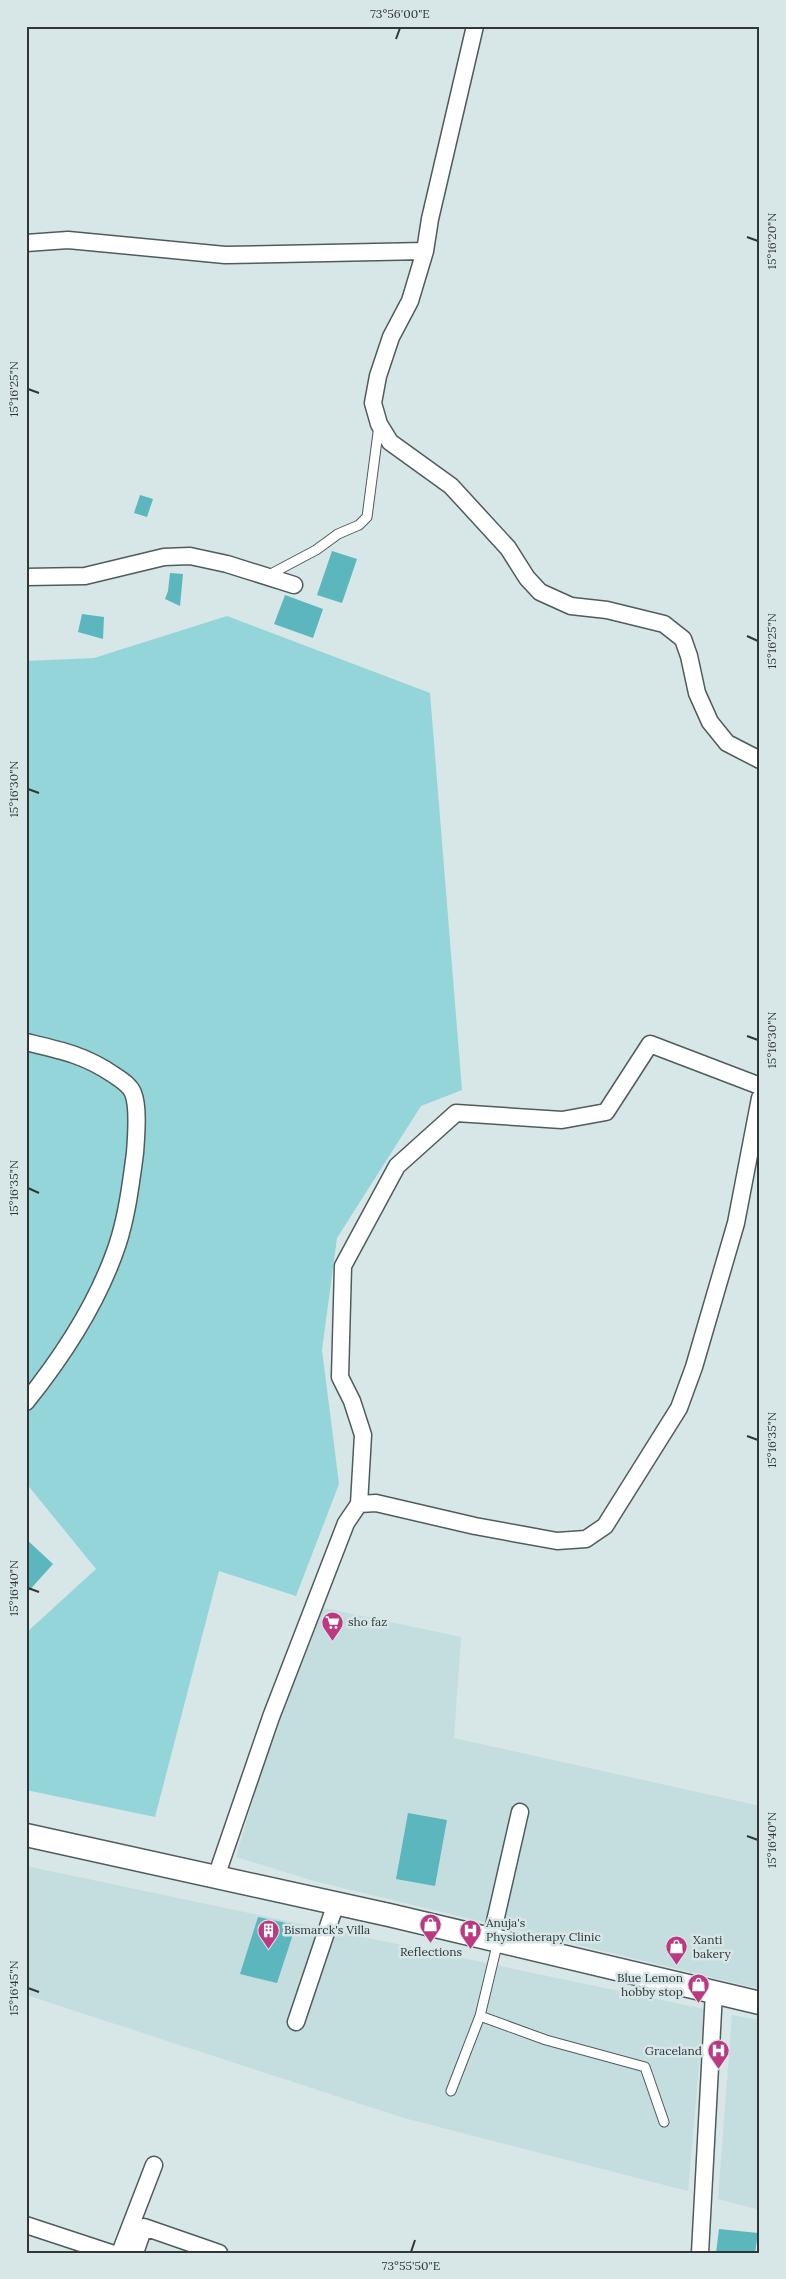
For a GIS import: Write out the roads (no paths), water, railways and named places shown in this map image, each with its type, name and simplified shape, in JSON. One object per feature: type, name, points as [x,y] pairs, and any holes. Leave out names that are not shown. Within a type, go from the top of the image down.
[{"type":"main road","points":[[26,1836],[336,1903],[760,2003]]},
{"type":"street","points":[[475,26],[430,219],[425,251],[410,301],[392,337],[378,376],[373,403],[379,424],[390,442],[451,486],[508,548],[527,578],[540,592],[571,606],[607,610],[664,624],[683,639],[689,656],[697,693],[710,722],[727,743],[760,760]]},
{"type":"street","points":[[26,243],[68,240],[224,255],[425,251]]},
{"type":"street","points":[[26,577],[85,576],[164,557],[190,556],[227,564],[294,585]]},
{"type":"street","points":[[26,1042],[62,1050],[95,1061],[123,1081],[133,1093],[138,1128],[131,1186],[117,1245],[88,1310],[42,1383],[26,1402]]},
{"type":"street","points":[[216,1877],[271,1717],[346,1523],[359,1504],[363,1435],[352,1402],[340,1377],[343,1266],[396,1166],[456,1113],[562,1120],[606,1112],[650,1044],[760,1086]]},
{"type":"street","points":[[359,1504],[376,1503],[474,1526],[557,1541],[586,1539],[605,1526],[661,1439],[682,1400],[694,1367],[736,1223],[760,1098]]},
{"type":"street","points":[[495,1940],[520,1812]]},
{"type":"street","points":[[296,2022],[336,1903]]},
{"type":"street","points":[[700,2253],[714,1992]]},
{"type":"street","points":[[120,2253],[154,2164]]},
{"type":"street","points":[[26,2225],[111,2253]]},
{"type":"street","points":[[135,2253],[144,2226],[219,2253]]},
{"type":"lane","points":[[266,576],[316,550],[338,534],[359,525],[367,517],[379,424]]},
{"type":"lane","points":[[450,2091],[480,2016],[495,1940]]},
{"type":"lane","points":[[480,2016],[546,2040],[645,2067],[664,2122]]},
{"type":"place","name":"sho faz","points":[[332,1641]]},
{"type":"place","name":"Reflections","points":[[431,1944]]},
{"type":"place","name":"Bismarck's Villa","points":[[268,1949]]},
{"type":"place","name":"Anuja's Physiotherapy Clinic","points":[[470,1949]]},
{"type":"place","name":"Xanti bakery","points":[[677,1966]]},
{"type":"place","name":"Blue Lemon hobby stop","points":[[699,2004]]},
{"type":"place","name":"Graceland","points":[[718,2070]]}]
